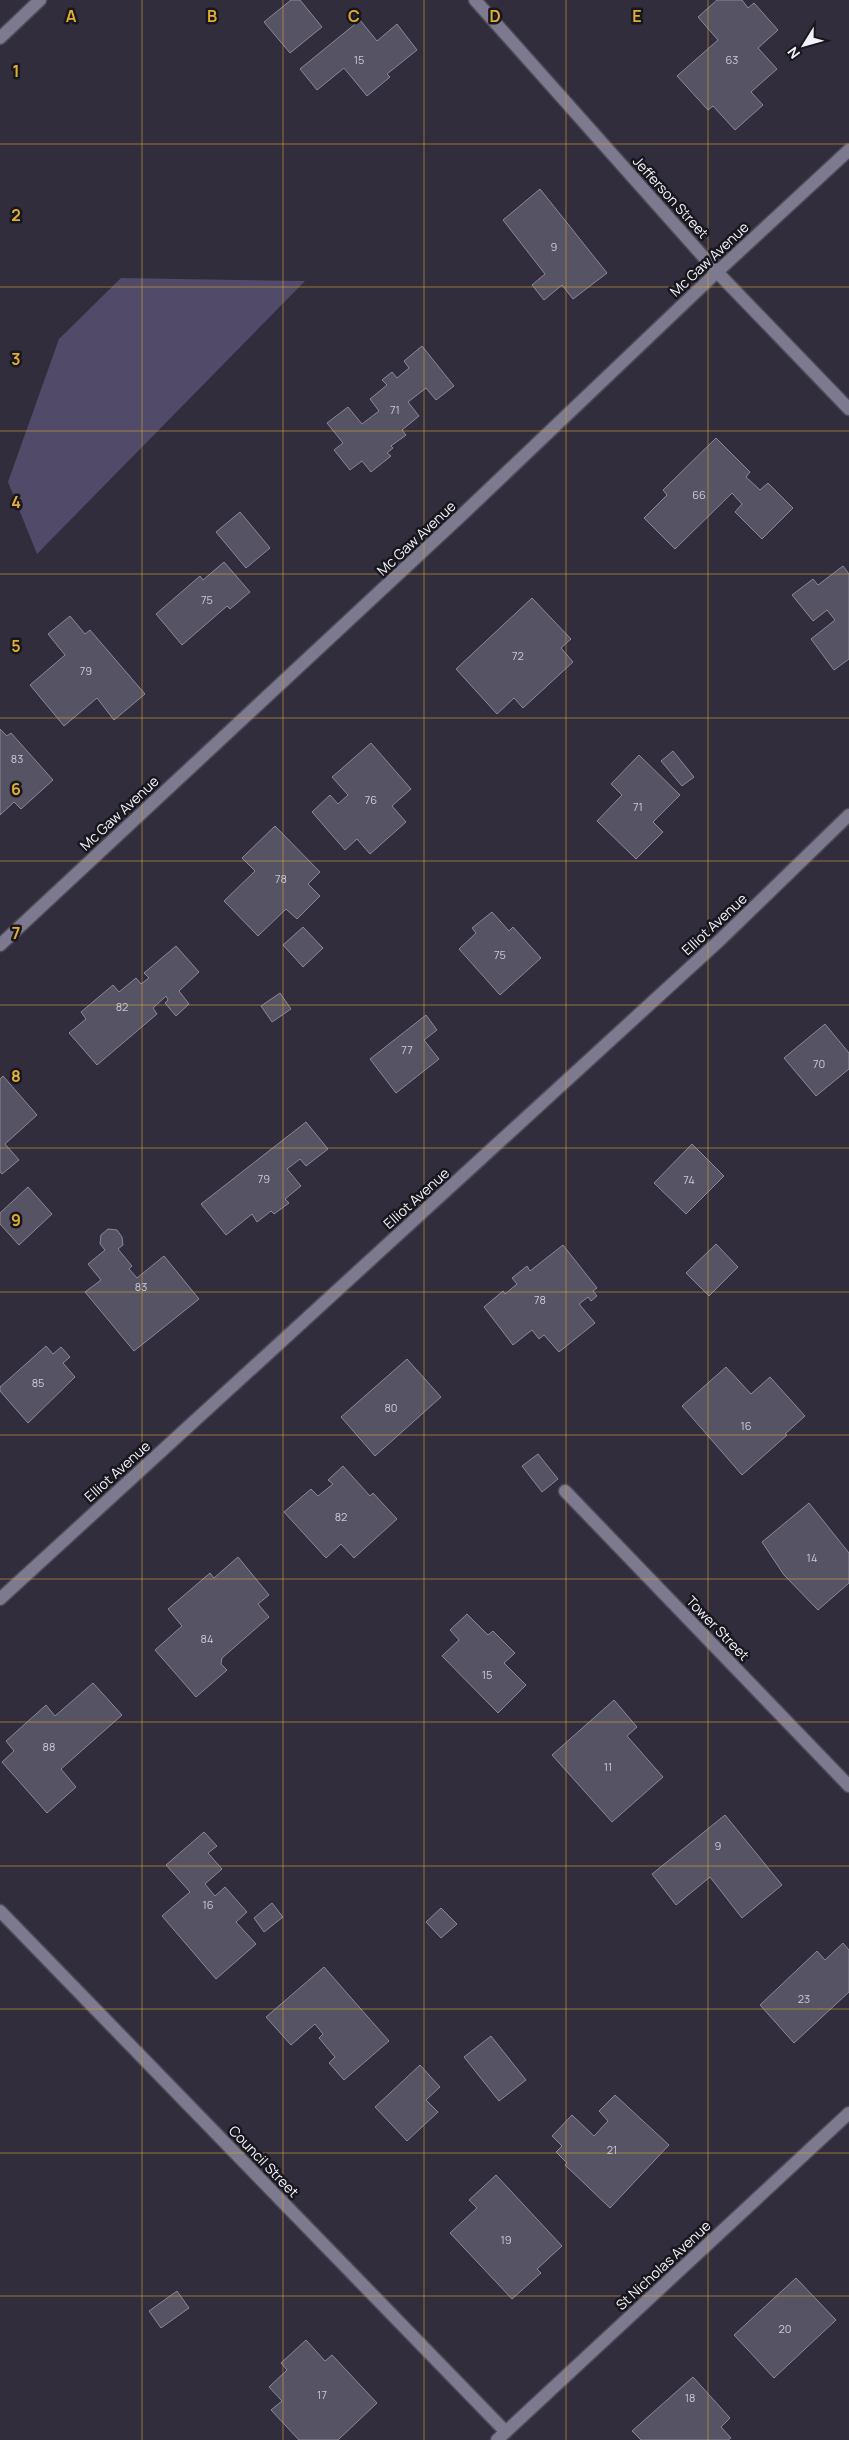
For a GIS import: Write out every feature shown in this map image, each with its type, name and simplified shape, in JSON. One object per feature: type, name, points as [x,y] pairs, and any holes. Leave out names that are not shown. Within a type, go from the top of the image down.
[{"type":"street","points":[[0,38],[40,0]]},
{"type":"street","name":"Jefferson Street","points":[[476,0],[717,272],[849,410]]},
{"type":"street","name":"Mc Gaw Avenue","points":[[0,945],[466,512],[717,272],[849,150]]},
{"type":"street","name":"Elliot Avenue","points":[[0,1599],[713,947],[849,815]]},
{"type":"street","name":"Tower Street","points":[[566,1491],[849,1786]]},
{"type":"street","name":"Council Street","points":[[0,1911],[501,2436]]},
{"type":"street","name":"St Nicholas Avenue","points":[[501,2436],[849,2113]]},
{"type":"shaded area","points":[[121,278],[305,281],[37,554],[8,482],[59,339]]},
{"type":"building","points":[[291,0],[300,0],[322,27],[290,53],[264,22]]},
{"type":"building","points":[[717,0],[742,0],[748,8],[754,3],[778,30],[758,48],[777,69],[751,92],[763,105],[735,130],[713,106],[708,110],[677,76],[718,40],[698,17]]},
{"type":"building","points":[[360,20],[377,41],[397,24],[417,50],[387,74],[390,77],[367,96],[344,68],[317,90],[300,69]]},
{"type":"building","points":[[540,189],[607,273],[573,299],[562,285],[544,300],[532,285],[545,274],[503,220]]},
{"type":"building","points":[[422,346],[454,386],[436,400],[426,388],[408,402],[419,416],[402,430],[406,435],[391,446],[393,448],[387,453],[391,456],[371,472],[362,461],[350,470],[334,450],[343,443],[327,423],[348,407],[362,424],[379,411],[370,399],[387,385],[382,380],[392,372],[397,378],[409,368],[404,361]]},
{"type":"building","points":[[716,438],[750,472],[746,477],[760,490],[768,483],[793,508],[762,539],[735,512],[742,504],[732,493],[675,549],[644,518],[667,495],[663,490]]},
{"type":"building","points":[[240,512],[270,548],[246,568],[216,532]]},
{"type":"building","points":[[224,562],[250,592],[230,609],[227,606],[182,645],[156,614],[200,576],[203,580]]},
{"type":"building","points":[[843,566],[849,574],[849,659],[834,670],[811,639],[835,620],[827,610],[813,621],[792,595],[813,579],[818,585]]},
{"type":"building","points":[[532,598],[571,639],[561,648],[573,662],[523,708],[514,698],[497,714],[456,669]]},
{"type":"building","points":[[70,616],[85,634],[90,630],[145,694],[114,720],[97,698],[64,726],[30,685],[65,655],[48,634]]},
{"type":"building","points":[[0,729],[7,736],[11,733],[53,780],[21,809],[14,802],[0,815]]},
{"type":"building","points":[[371,743],[411,789],[392,806],[406,822],[370,854],[357,839],[345,850],[312,812],[330,795],[338,804],[348,795],[332,777]]},
{"type":"building","points":[[673,751],[694,777],[682,786],[661,761]]},
{"type":"building","points":[[639,755],[680,795],[653,822],[663,832],[636,859],[597,821],[622,795],[611,784]]},
{"type":"building","points":[[275,826],[320,872],[308,884],[320,896],[297,919],[286,909],[258,936],[224,901],[255,871],[242,858]]},
{"type":"building","points":[[492,912],[509,931],[513,927],[541,958],[500,995],[459,949],[476,933],[472,928]]},
{"type":"building","points":[[303,927],[323,948],[303,967],[283,945]]},
{"type":"building","points":[[176,946],[199,972],[179,991],[189,1004],[176,1016],[165,1003],[168,1000],[166,996],[153,1008],[157,1014],[97,1065],[69,1033],[86,1019],[81,1012],[113,985],[119,992],[136,978],[141,984],[149,978],[144,973]]},
{"type":"building","points":[[280,993],[291,1009],[272,1022],[261,1006]]},
{"type":"building","points":[[426,1015],[437,1030],[424,1040],[439,1059],[396,1093],[370,1059]]},
{"type":"building","points":[[825,1024],[849,1053],[849,1069],[816,1096],[784,1058]]},
{"type":"building","points":[[3,1076],[37,1115],[5,1144],[19,1160],[2,1174],[0,1172],[0,1079]]},
{"type":"building","points":[[306,1122],[328,1149],[306,1166],[300,1159],[287,1169],[301,1186],[285,1199],[289,1203],[274,1214],[271,1211],[257,1222],[252,1214],[226,1235],[201,1204]]},
{"type":"building","points":[[692,1144],[724,1176],[686,1214],[654,1183]]},
{"type":"building","points":[[28,1187],[52,1214],[19,1245],[0,1224],[0,1213]]},
{"type":"building","points":[[108,1229],[117,1230],[122,1237],[123,1245],[118,1249],[132,1266],[129,1269],[137,1278],[164,1256],[199,1299],[134,1351],[85,1292],[101,1280],[88,1264],[105,1250],[100,1244],[101,1235]]},
{"type":"building","points":[[716,1244],[738,1267],[709,1296],[686,1273]]},
{"type":"building","points":[[563,1245],[597,1288],[593,1291],[597,1296],[591,1301],[588,1297],[579,1304],[595,1323],[559,1352],[544,1335],[539,1339],[532,1330],[513,1345],[484,1307],[503,1291],[505,1294],[517,1284],[512,1278],[527,1266],[530,1271]]},
{"type":"building","points":[[46,1346],[53,1354],[61,1347],[70,1357],[63,1363],[75,1377],[28,1423],[0,1391],[0,1387]]},
{"type":"building","points":[[407,1359],[441,1397],[375,1456],[341,1417]]},
{"type":"building","points":[[726,1367],[751,1394],[770,1377],[805,1416],[785,1434],[787,1435],[742,1475],[682,1406]]},
{"type":"building","points":[[538,1454],[558,1479],[542,1492],[522,1466]]},
{"type":"building","points":[[343,1466],[370,1496],[373,1493],[397,1519],[354,1558],[341,1544],[326,1558],[284,1512],[311,1489],[318,1496],[333,1484],[328,1480]]},
{"type":"building","points":[[809,1503],[849,1553],[849,1583],[818,1610],[784,1575],[762,1542]]},
{"type":"building","points":[[238,1557],[269,1595],[258,1604],[269,1617],[222,1658],[221,1664],[227,1670],[196,1697],[155,1650],[182,1626],[168,1609],[210,1573],[214,1578]]},
{"type":"building","points":[[467,1614],[488,1635],[493,1631],[515,1653],[504,1663],[526,1685],[498,1713],[442,1656],[459,1640],[450,1630]]},
{"type":"building","points":[[93,1683],[122,1715],[61,1769],[76,1787],[47,1813],[2,1762],[14,1751],[6,1741],[46,1705],[55,1716]]},
{"type":"building","points":[[614,1700],[637,1727],[627,1736],[663,1777],[612,1822],[552,1755]]},
{"type":"building","points":[[725,1815],[782,1885],[742,1918],[710,1877],[676,1905],[652,1874]]},
{"type":"building","points":[[204,1832],[217,1846],[208,1853],[222,1869],[205,1884],[215,1896],[225,1887],[247,1912],[236,1922],[256,1944],[216,1979],[162,1916],[190,1892],[166,1865]]},
{"type":"building","points":[[272,1903],[283,1917],[264,1932],[254,1918]]},
{"type":"building","points":[[441,1908],[457,1924],[441,1938],[426,1922]]},
{"type":"building","points":[[843,1943],[849,1950],[849,1992],[794,2043],[760,2005],[817,1951],[825,1960]]},
{"type":"building","points":[[324,1967],[389,2041],[344,2080],[329,2063],[335,2057],[319,2038],[323,2034],[315,2024],[291,2045],[266,2017]]},
{"type":"building","points":[[491,2036],[526,2080],[499,2101],[464,2057]]},
{"type":"building","points":[[420,2065],[440,2087],[426,2100],[438,2112],[407,2141],[375,2107]]},
{"type":"building","points":[[615,2095],[669,2145],[610,2208],[565,2165],[567,2163],[556,2152],[562,2146],[552,2136],[572,2115],[594,2136],[608,2121],[599,2111]]},
{"type":"building","points":[[496,2175],[562,2246],[537,2269],[541,2273],[512,2299],[450,2233],[477,2208],[469,2200]]},
{"type":"building","points":[[796,2278],[836,2320],[774,2378],[734,2335]]},
{"type":"building","points":[[177,2291],[189,2308],[161,2328],[149,2311]]},
{"type":"building","points":[[306,2340],[325,2361],[332,2355],[377,2403],[338,2440],[299,2440],[271,2410],[282,2401],[269,2387],[287,2370],[281,2363]]},
{"type":"building","points":[[693,2377],[730,2418],[721,2427],[731,2438],[728,2440],[641,2440],[632,2431]]}]
